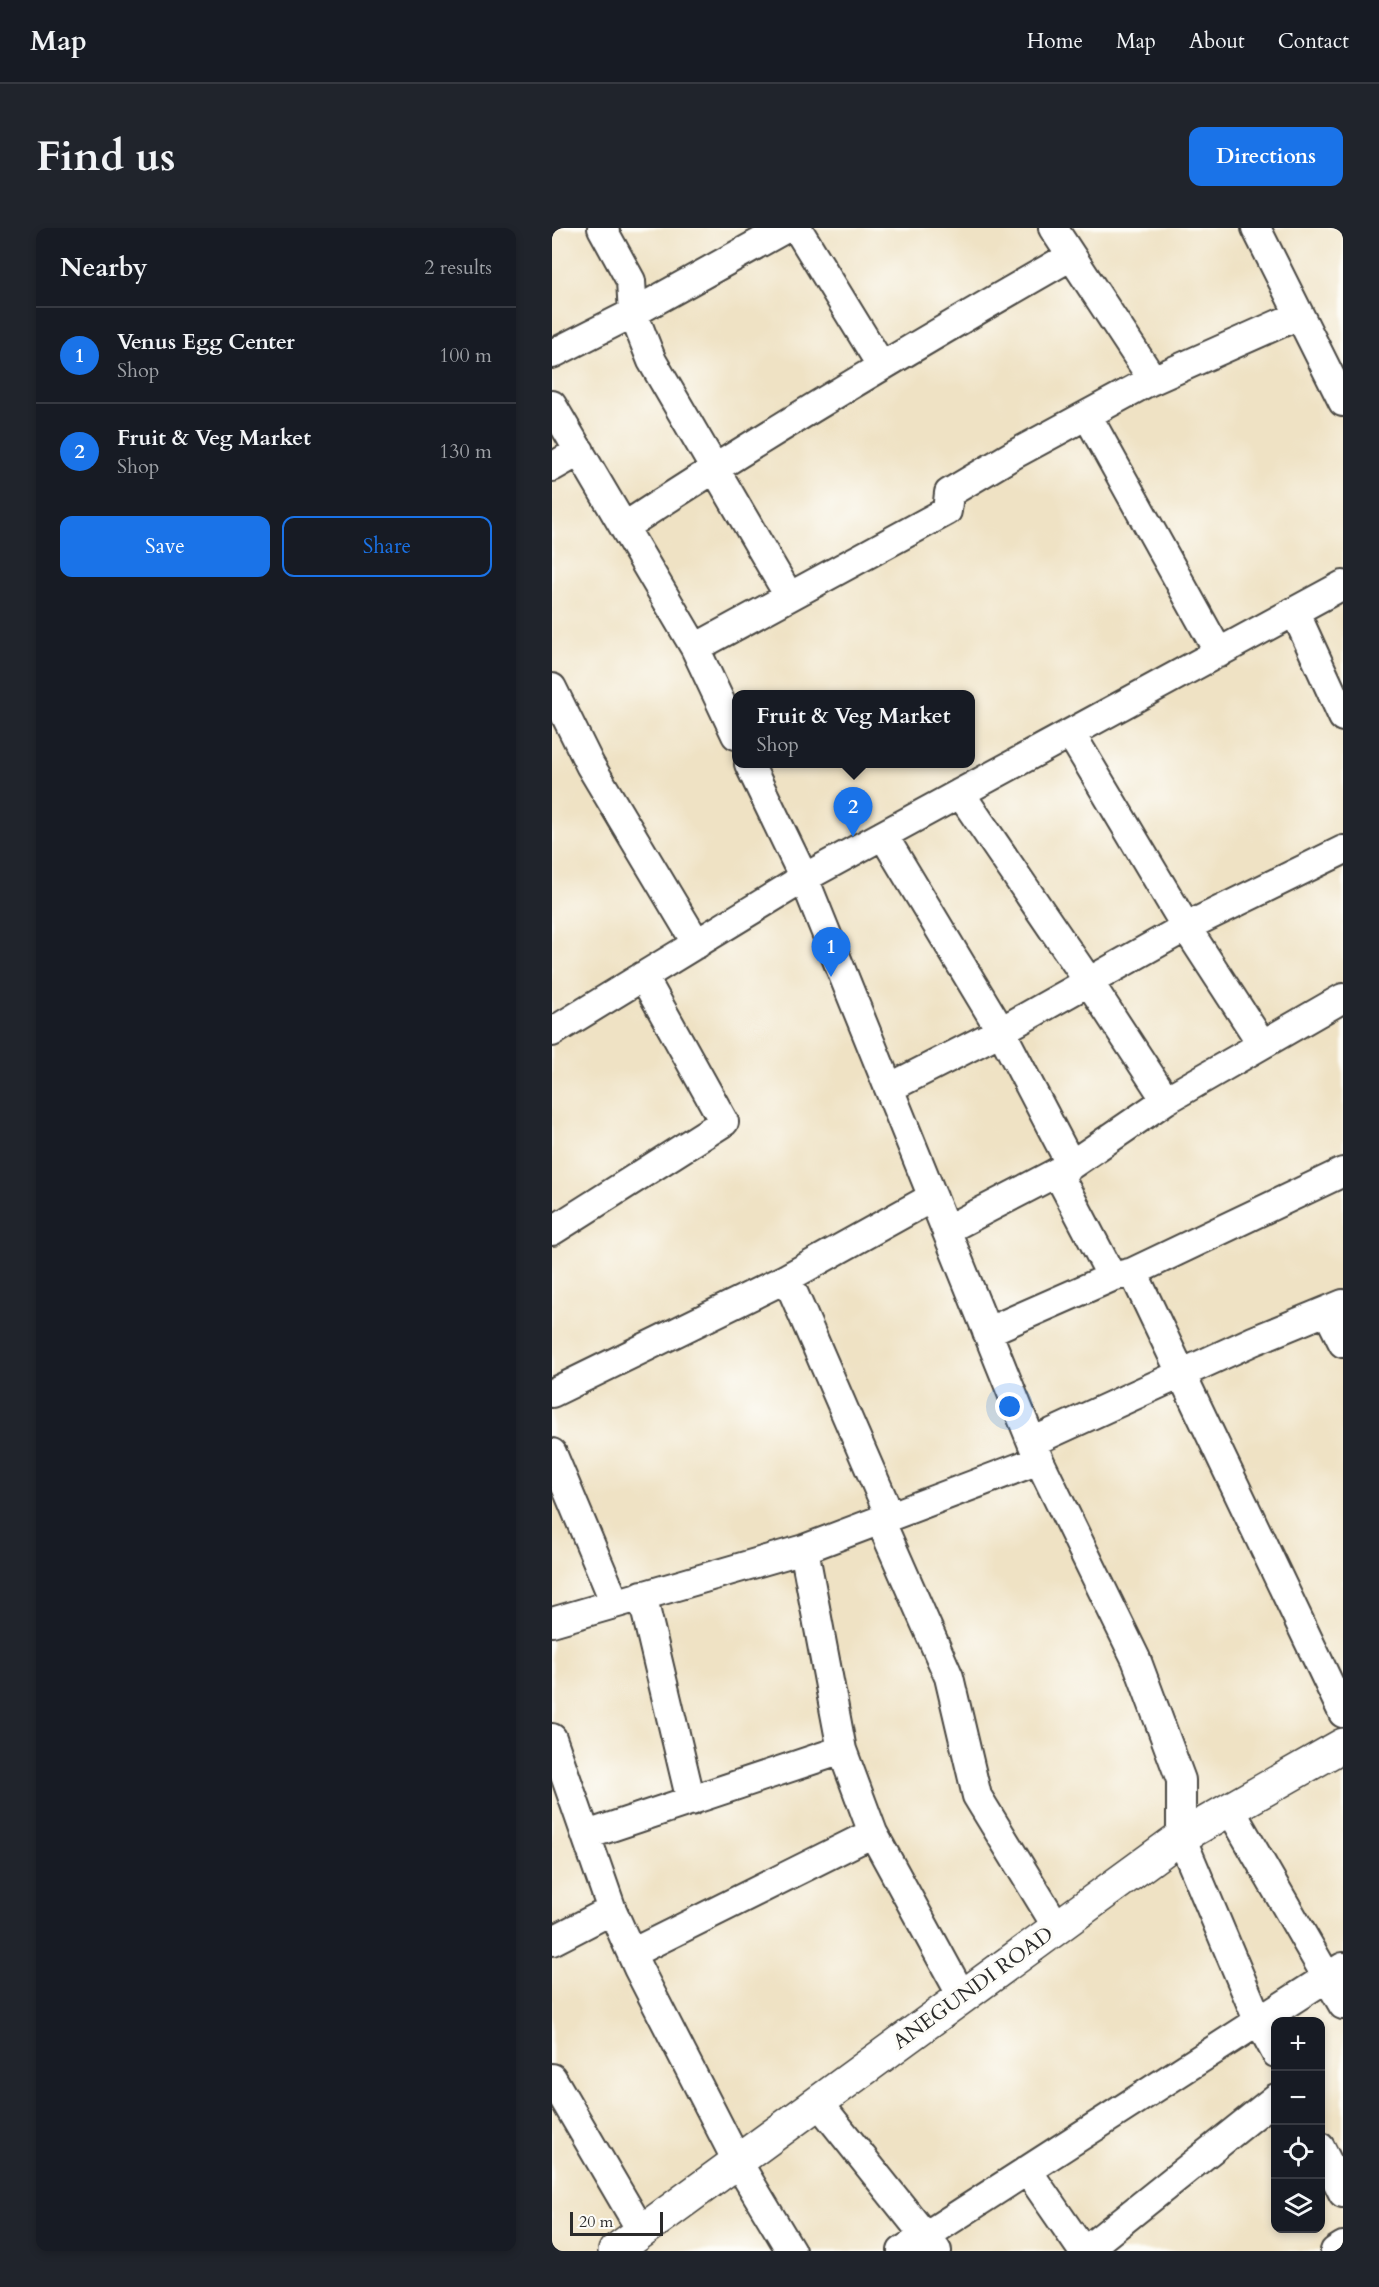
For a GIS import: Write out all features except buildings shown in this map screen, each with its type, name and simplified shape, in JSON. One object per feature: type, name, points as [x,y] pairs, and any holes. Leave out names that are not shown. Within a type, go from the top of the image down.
[{"type":"street","points":[[602,228],[631,281],[633,313],[652,361],[789,596]]},
{"type":"street","points":[[552,354],[633,313],[786,228]]},
{"type":"street","points":[[797,228],[881,365]]},
{"type":"street","points":[[1053,228],[1153,380]]},
{"type":"street","points":[[1265,231],[1299,315],[1343,402]]},
{"type":"street","points":[[624,527],[713,468],[881,365],[1071,255]]},
{"type":"street","points":[[695,648],[947,511],[949,493],[1013,455],[1153,380],[1299,315]]},
{"type":"street","points":[[552,405],[695,648],[732,727]]},
{"type":"street","points":[[1087,416],[1219,653]]},
{"type":"street","points":[[552,467],[580,452]]},
{"type":"street","points":[[552,1032],[804,878],[1343,585]]},
{"type":"street","points":[[1295,612],[1343,717]]},
{"type":"street","points":[[552,688],[590,765],[697,944]]},
{"type":"street","points":[[1071,734],[1186,927],[1262,1044]]},
{"type":"street","points":[[751,768],[804,878],[1035,1451],[1136,1659],[1182,1780],[1181,1837],[1258,2020],[1271,2045]]},
{"type":"street","points":[[960,794],[1089,982],[1166,1100]]},
{"type":"street","points":[[883,835],[1001,1031],[1064,1169],[1182,1372],[1343,1713]]},
{"type":"street","points":[[889,1088],[1001,1031],[1186,927],[1343,850]]},
{"type":"street","points":[[552,1231],[724,1122],[644,976]]},
{"type":"street","points":[[946,1230],[1064,1169],[1166,1100],[1343,998]]},
{"type":"street","points":[[987,1332],[1123,1274],[1343,1172]]},
{"type":"street","points":[[552,1393],[787,1278],[933,1197]]},
{"type":"street","points":[[787,1278],[949,1677],[977,1796],[1057,1927]]},
{"type":"street","points":[[552,1622],[804,1548],[885,1518],[1035,1451],[1182,1372],[1335,1308],[1343,1343]]},
{"type":"street","points":[[552,1454],[615,1604]]},
{"type":"street","points":[[804,1548],[842,1750],[873,1833],[963,1996]]},
{"type":"street","points":[[642,1595],[691,1801]]},
{"type":"street","points":[[552,1738],[612,1910],[632,1953],[737,2161],[791,2251]]},
{"type":"street","name":"ANEGUNDI ROAD","points":[[615,2251],[1181,1837],[1343,1745]]},
{"type":"street","points":[[587,1835],[842,1750]]},
{"type":"street","points":[[1230,1809],[1335,1972],[1343,2005]]},
{"type":"street","points":[[632,1953],[873,1833]]},
{"type":"street","points":[[552,1941],[612,1910]]},
{"type":"street","points":[[902,2251],[931,2244],[1027,2170],[1335,1972]]},
{"type":"street","points":[[552,2078],[642,2232]]},
{"type":"street","points":[[1027,2170],[1084,2251],[1271,2101]]},
{"type":"street","points":[[818,2102],[931,2244]]},
{"type":"street","points":[[1325,2156],[1341,2183]]},
{"type":"street","points":[[1335,2251],[1343,2246]]},
{"type":"place","name":"Fruit & Veg Market","points":[[853,837]]},
{"type":"place","name":"Venus Egg Center","points":[[831,977]]}]
